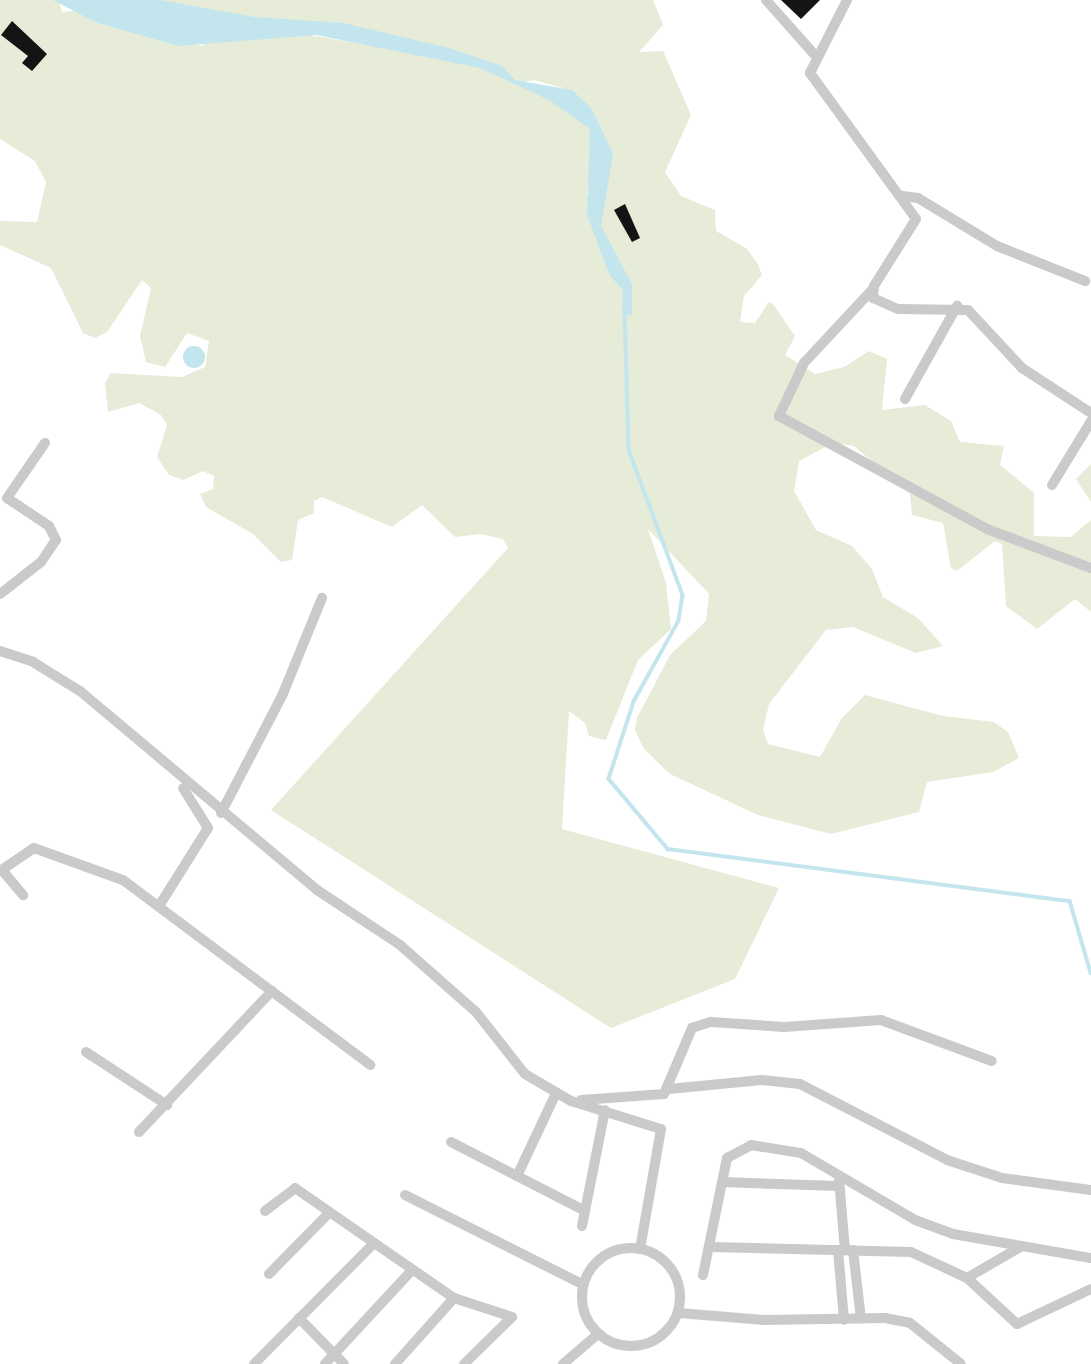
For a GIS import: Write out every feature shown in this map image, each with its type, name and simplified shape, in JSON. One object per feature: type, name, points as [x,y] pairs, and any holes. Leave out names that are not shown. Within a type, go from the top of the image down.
[{"type":"street","points":[[766,0],[814,54]]},
{"type":"street","points":[[847,0],[814,54],[813,80],[902,196],[915,223],[872,290],[808,356],[779,416],[987,529],[1091,568]]},
{"type":"street","points":[[902,196],[918,198],[997,246],[1085,281]]},
{"type":"street","points":[[872,290],[876,301],[891,308],[957,306],[973,313],[1040,383],[1091,413]]},
{"type":"street","points":[[905,399],[957,306]]},
{"type":"street","points":[[1052,485],[1091,421]]},
{"type":"street","points":[[0,594],[41,562],[56,540],[49,526],[7,498],[45,443]]},
{"type":"street","points":[[221,813],[282,696],[323,598]]},
{"type":"street","points":[[0,651],[33,662],[80,691],[172,774],[317,890],[426,966],[476,1012],[525,1074],[571,1101],[661,1129],[640,1249]]},
{"type":"street","points":[[159,906],[208,828],[172,774]]},
{"type":"street","points":[[23,895],[1,871],[27,849],[38,849],[123,880],[370,1065]]},
{"type":"street","points":[[139,1132],[272,990]]},
{"type":"street","points":[[669,1089],[692,1028],[711,1022],[784,1027],[881,1020],[992,1061]]},
{"type":"street","points":[[86,1052],[167,1105]]},
{"type":"street","points":[[571,1101],[657,1096],[669,1089],[762,1080],[800,1084],[958,1164],[1002,1178],[1091,1190]]},
{"type":"street","points":[[517,1176],[556,1093]]},
{"type":"street","points":[[582,1226],[605,1110]]},
{"type":"street","points":[[451,1142],[585,1211]]},
{"type":"street","points":[[703,1275],[727,1158],[751,1145],[775,1145],[838,1173],[915,1220],[1091,1258]]},
{"type":"street","points":[[838,1173],[845,1250],[844,1320]]},
{"type":"street","points":[[722,1182],[839,1185]]},
{"type":"street","points":[[265,1211],[291,1187],[327,1215],[454,1298],[512,1317],[464,1364]]},
{"type":"street","points":[[405,1195],[583,1285]]},
{"type":"street","points":[[268,1274],[327,1215]]},
{"type":"street","points":[[254,1364],[372,1245]]},
{"type":"street","points":[[967,1278],[1022,1245]]},
{"type":"street","points":[[709,1247],[911,1252],[967,1278],[1017,1324],[1091,1289]]},
{"type":"street","points":[[640,1249],[669,1265],[681,1296],[679,1313],[654,1341],[635,1347],[598,1334],[582,1303],[583,1285],[605,1256],[640,1249]]},
{"type":"street","points":[[845,1250],[861,1319]]},
{"type":"street","points":[[325,1364],[411,1271]]},
{"type":"street","points":[[396,1364],[454,1298]]},
{"type":"street","points":[[679,1313],[910,1323],[961,1364]]},
{"type":"street","points":[[299,1318],[344,1364]]},
{"type":"street","points":[[563,1364],[598,1334]]},
{"type":"green space","points":[[0,0],[59,0],[62,12],[80,10],[202,46],[212,37],[298,33],[453,60],[449,50],[343,24],[245,22],[102,0],[653,0],[663,25],[639,52],[663,51],[691,115],[665,172],[681,196],[715,210],[716,231],[746,248],[758,264],[762,275],[744,296],[740,322],[755,323],[769,302],[773,304],[795,336],[785,355],[815,374],[844,367],[869,351],[887,359],[882,410],[925,405],[951,421],[960,442],[1004,446],[1000,465],[1034,493],[1034,536],[1071,537],[1091,520],[1091,612],[1075,599],[1037,629],[1006,606],[1002,544],[995,541],[957,571],[951,568],[943,523],[912,515],[910,494],[854,446],[833,443],[799,461],[794,491],[816,530],[852,546],[872,569],[883,597],[918,618],[943,646],[916,653],[853,627],[826,630],[769,704],[763,730],[768,744],[820,757],[842,718],[865,695],[943,716],[994,722],[1008,732],[1019,758],[993,772],[927,782],[919,812],[831,834],[758,815],[670,774],[644,749],[635,730],[637,718],[670,655],[706,621],[709,594],[648,529],[666,583],[671,629],[638,660],[606,740],[589,736],[585,723],[569,711],[562,829],[779,888],[735,979],[611,1028],[271,810],[508,548],[503,539],[480,534],[455,537],[422,505],[392,527],[322,497],[314,501],[314,513],[298,520],[292,560],[281,562],[253,534],[206,507],[200,494],[213,489],[214,476],[203,471],[183,480],[169,475],[157,457],[167,425],[161,415],[139,403],[108,412],[105,383],[111,373],[182,377],[205,367],[209,341],[187,333],[165,367],[146,362],[140,336],[151,288],[142,280],[107,332],[95,338],[83,333],[51,268],[0,245],[0,221],[37,222],[46,182],[35,161],[0,139]],"holes":[[[534,80],[563,88],[574,106],[519,83]],[[607,142],[602,149],[608,160],[599,201],[587,194],[592,157],[595,144]]]},
{"type":"green space","points":[[1091,464],[1091,502],[1076,479]]},
{"type":"water","points":[[53,0],[161,0],[254,17],[343,23],[449,48],[502,66],[515,80],[572,90],[592,109],[613,154],[601,226],[632,284],[632,316],[622,313],[623,290],[610,276],[587,215],[590,129],[549,100],[480,68],[316,35],[178,46],[95,22]]},
{"type":"water","points":[[194,346],[202,349],[205,357],[202,365],[194,368],[186,365],[183,357],[186,349]]},
{"type":"building","points":[[781,0],[820,0],[801,19]]},
{"type":"building","points":[[12,21],[47,54],[32,71],[22,63],[28,56],[1,35]]},
{"type":"building","points":[[625,204],[640,238],[632,242],[614,210]]},
{"type":"waterway","points":[[625,312],[629,450],[683,595],[679,621],[634,702],[609,779],[668,849],[1070,901],[1091,973]]}]
